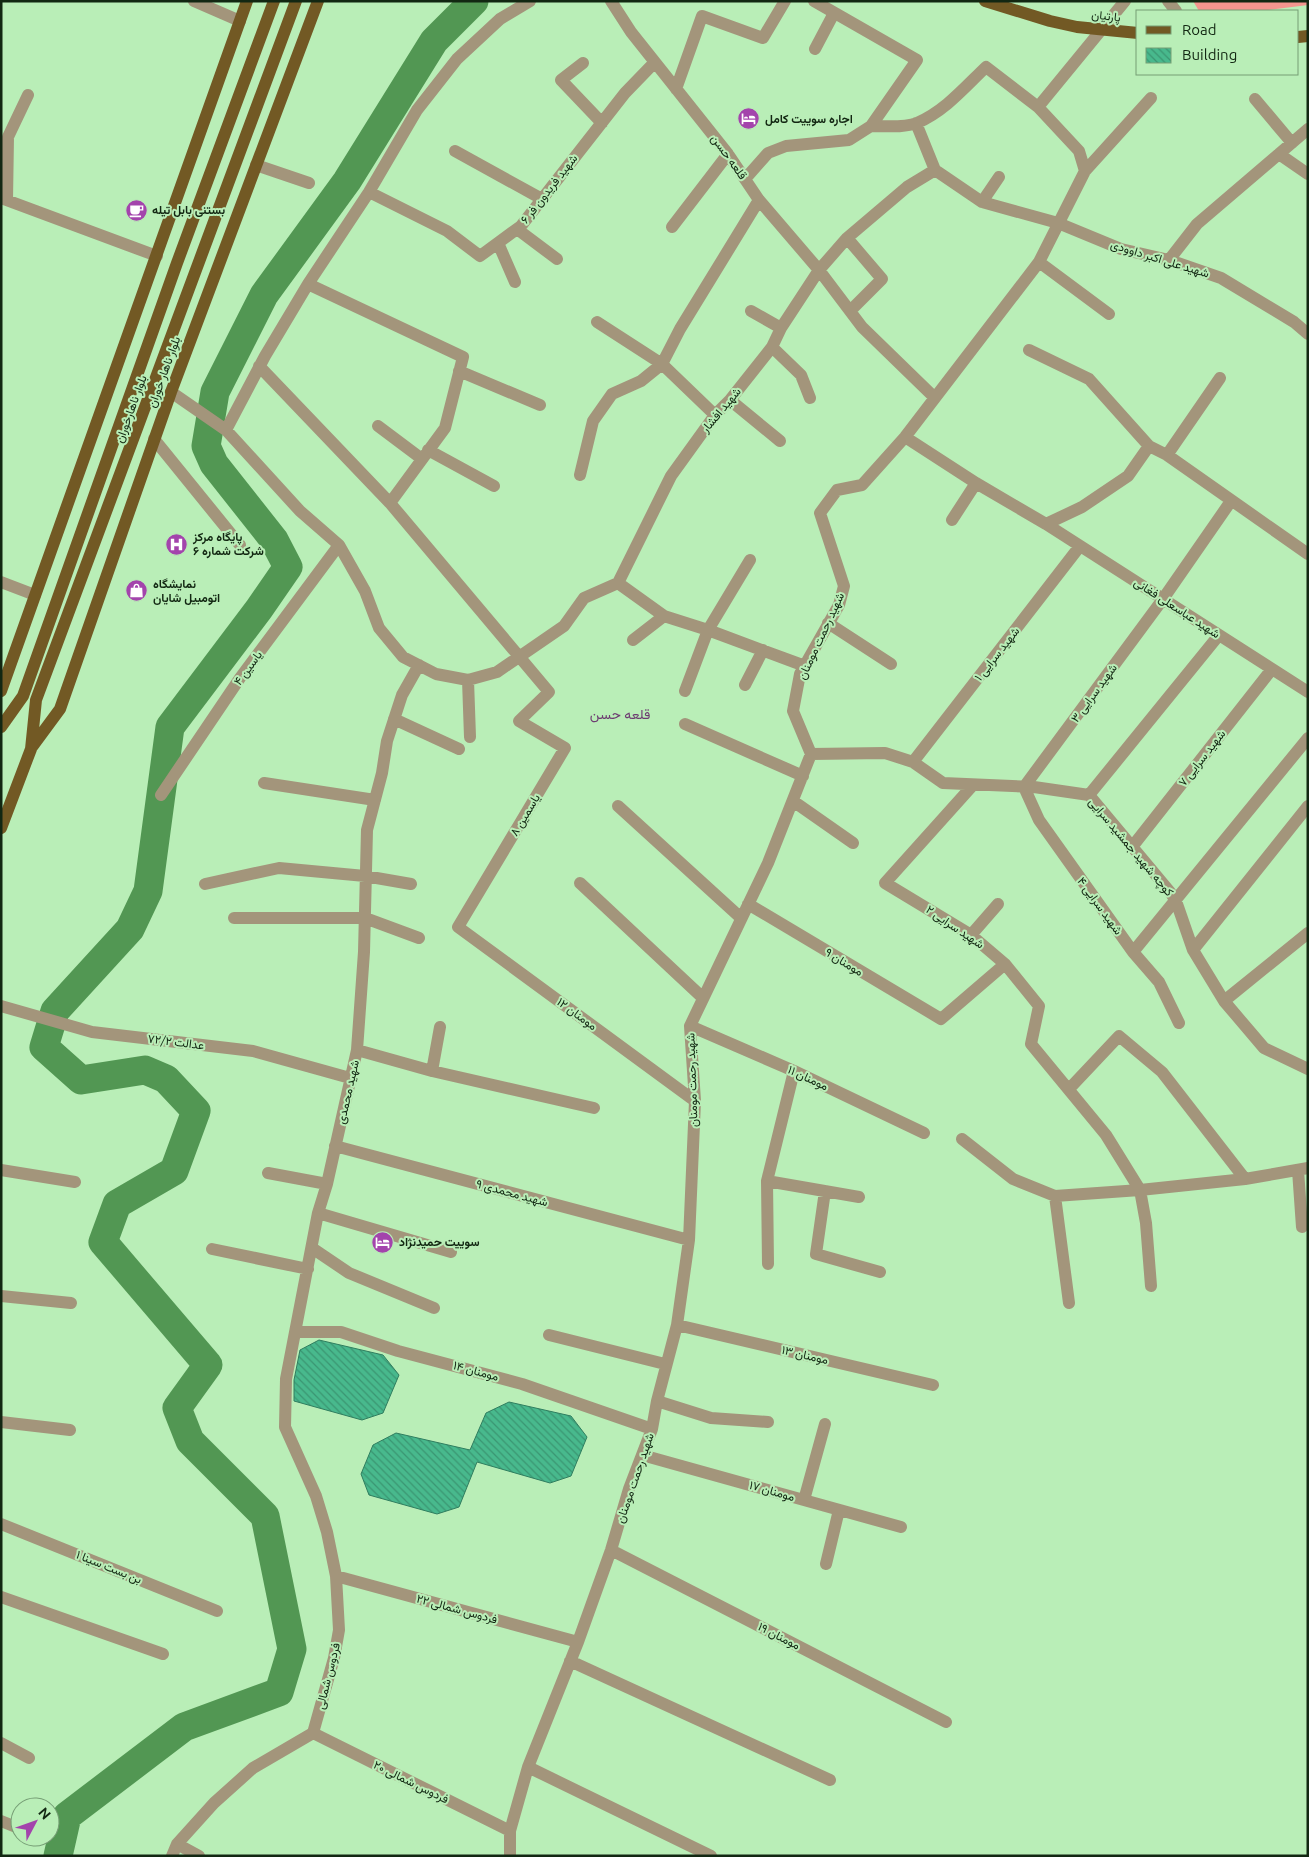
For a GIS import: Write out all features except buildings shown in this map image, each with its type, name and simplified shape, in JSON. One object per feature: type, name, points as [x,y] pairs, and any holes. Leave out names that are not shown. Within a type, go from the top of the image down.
[{"type":"main road","points":[[1,691],[247,1]]},
{"type":"main road","name":"بلوار ناهارخوران","points":[[1,727],[23,696],[177,263],[274,1]]},
{"type":"main road","name":"بلوار ناهارخوران","points":[[1,828],[31,749],[36,700],[296,1]]},
{"type":"main road","name":"بلوار ناهار خوران","points":[[31,749],[60,709],[171,392],[318,1]]},
{"type":"main road","name":"پارتیان","points":[[984,1],[1050,21],[1102,30],[1136,33]]},
{"type":"street","points":[[194,1],[240,21]]},
{"type":"street","points":[[221,427],[260,366],[308,284],[369,192],[417,110],[458,59],[500,19],[530,1]]},
{"type":"street","name":"قلعه حسن","points":[[611,1],[631,32],[728,154],[759,200],[819,270],[862,327],[935,398]]},
{"type":"street","points":[[676,88],[702,16],[763,38],[785,1]]},
{"type":"street","points":[[745,179],[768,153],[786,146],[849,140],[871,126],[917,60],[814,1]]},
{"type":"street","points":[[1038,107],[1102,30],[1119,3]]},
{"type":"street","points":[[815,49],[834,13]]},
{"type":"street","name":"شهید فریدون فر ۶","points":[[369,192],[447,231],[480,256],[517,229],[625,93],[655,62]]},
{"type":"street","points":[[583,63],[561,80],[602,122]]},
{"type":"street","points":[[871,126],[900,126],[916,123],[943,108],[986,67],[1038,107],[1080,151],[1085,171]]},
{"type":"street","points":[[28,95],[8,137],[4,199],[157,256]]},
{"type":"street","name":"شهید رحمت مومنان","points":[[510,1856],[510,1831],[528,1767],[578,1642],[611,1550],[629,1489],[652,1430],[665,1364],[677,1325],[689,1240],[695,1101],[690,1026],[768,863],[812,754],[793,711],[800,674],[839,605],[844,586],[820,514],[837,490],[862,486],[904,437],[1039,262],[1085,171],[1151,98]]},
{"type":"street","points":[[1255,99],[1292,143]]},
{"type":"street","points":[[916,123],[935,170]]},
{"type":"street","points":[[1169,260],[1197,224],[1308,129]]},
{"type":"street","points":[[455,151],[542,199]]},
{"type":"street","points":[[672,228],[728,154]]},
{"type":"street","points":[[1279,154],[1308,174]]},
{"type":"street","points":[[256,165],[309,183]]},
{"type":"street","name":"شهید علی اکبر داوودی","points":[[935,170],[982,202],[1058,223],[1121,249],[1169,260],[1221,278],[1294,322],[1308,334]]},
{"type":"street","name":"شهید افشار","points":[[618,583],[671,476],[715,415],[730,400],[772,347],[781,328],[819,270],[846,238],[908,187],[935,170]]},
{"type":"street","points":[[982,202],[999,177]]},
{"type":"street","points":[[580,475],[593,420],[612,394],[641,381],[662,364],[680,329],[759,200]]},
{"type":"street","points":[[517,229],[557,259]]},
{"type":"street","points":[[846,238],[882,279],[851,310]]},
{"type":"street","points":[[498,243],[515,282]]},
{"type":"street","points":[[1039,262],[1109,314]]},
{"type":"street","points":[[308,284],[463,357],[445,428],[390,503]]},
{"type":"street","points":[[751,311],[781,328]]},
{"type":"street","points":[[597,322],[662,364],[715,415]]},
{"type":"street","points":[[772,347],[801,375],[810,398]]},
{"type":"street","points":[[1029,350],[1089,379],[1149,446],[1167,455],[1308,554]]},
{"type":"street","points":[[260,366],[390,503],[518,657]]},
{"type":"street","points":[[459,371],[540,405]]},
{"type":"street","points":[[1167,455],[1220,378]]},
{"type":"street","points":[[171,392],[221,427],[300,511],[339,545],[365,590],[379,628],[403,657],[436,674],[468,680],[497,672],[564,626],[584,598],[618,583],[664,616],[708,630],[804,666]]},
{"type":"street","points":[[730,400],[780,441]]},
{"type":"street","points":[[378,426],[425,455],[494,486]]},
{"type":"street","name":"شهید عباسعلی فغانی","points":[[904,437],[976,483],[1046,524],[1308,692]]},
{"type":"street","points":[[154,439],[240,545]]},
{"type":"street","points":[[1046,524],[1082,507],[1128,476],[1149,446]]},
{"type":"street","points":[[952,520],[976,483]]},
{"type":"street","name":"شهید سرایی ۳","points":[[1024,787],[1163,599],[1231,501]]},
{"type":"street","name":"یاسین ۴","points":[[161,795],[240,678],[339,545]]},
{"type":"street","name":"شهید سرایی ۱","points":[[913,762],[1080,546]]},
{"type":"street","points":[[685,691],[708,630],[750,560]]},
{"type":"street","points":[[1,582],[35,594]]},
{"type":"street","points":[[633,640],[664,616]]},
{"type":"street","points":[[828,623],[891,664]]},
{"type":"street","points":[[1089,795],[1219,635]]},
{"type":"street","points":[[745,685],[763,650]]},
{"type":"street","name":"یاسمین ۸","points":[[458,927],[565,748],[519,722],[549,692],[518,657]]},
{"type":"street","name":"شهید محمدی","points":[[286,1378],[318,1213],[357,1050],[364,952],[366,830],[382,773],[387,741],[394,719],[402,695],[419,665]]},
{"type":"street","name":"شهید سرایی ۷","points":[[1132,847],[1272,669]]},
{"type":"street","points":[[468,680],[470,737]]},
{"type":"street","points":[[394,719],[459,749]]},
{"type":"street","points":[[686,724],[803,776]]},
{"type":"street","points":[[1133,952],[1308,738]]},
{"type":"street","name":"کوچه شهید جمشید سرایی","points":[[812,754],[885,753],[913,762],[943,783],[1024,787],[1089,795],[1176,901],[1193,950],[1224,1001],[1264,1048],[1308,1069]]},
{"type":"street","points":[[264,783],[375,800]]},
{"type":"street","name":"شهید سرایی ۲","points":[[973,785],[885,883],[971,935],[1005,964],[1038,1006],[1031,1044],[1106,1136],[1140,1190]]},
{"type":"street","name":"شهید سرایی ۴","points":[[1024,787],[1039,820],[1133,952],[1159,982],[1179,1023]]},
{"type":"street","points":[[793,801],[853,843]]},
{"type":"street","points":[[618,806],[741,918]]},
{"type":"street","points":[[1193,950],[1308,806]]},
{"type":"street","points":[[205,884],[279,868],[365,876],[410,884]]},
{"type":"street","points":[[580,882],[703,998]]},
{"type":"street","name":"مومنان ۹","points":[[748,904],[941,1019],[1005,964]]},
{"type":"street","points":[[971,935],[998,904]]},
{"type":"street","points":[[234,918],[364,918],[419,938]]},
{"type":"street","name":"مومنان ۱۲","points":[[458,927],[695,1101]]},
{"type":"street","points":[[1224,1001],[1306,936]]},
{"type":"street","name":"عدالت ۷۲/۲","points":[[1,1006],[92,1032],[253,1051],[350,1078]]},
{"type":"street","points":[[432,1071],[440,1026]]},
{"type":"street","name":"مومنان ۱۱","points":[[690,1026],[794,1071],[924,1133]]},
{"type":"street","points":[[1069,1089],[1119,1036],[1162,1072],[1245,1179]]},
{"type":"street","points":[[357,1050],[432,1071],[594,1108]]},
{"type":"street","points":[[768,1264],[767,1181],[794,1071]]},
{"type":"street","points":[[962,1139],[1013,1179],[1056,1196],[1140,1190],[1245,1179],[1303,1169],[1302,1227]]},
{"type":"street","name":"۹ شهید محمدی","points":[[335,1146],[689,1240]]},
{"type":"street","points":[[1,1170],[75,1182]]},
{"type":"street","points":[[268,1173],[326,1184]]},
{"type":"street","points":[[767,1181],[859,1197]]},
{"type":"street","points":[[1140,1190],[1146,1223],[1152,1286]]},
{"type":"street","points":[[825,1191],[816,1254],[880,1272]]},
{"type":"street","points":[[1056,1196],[1069,1303]]},
{"type":"street","points":[[318,1213],[451,1252]]},
{"type":"street","points":[[312,1248],[349,1273],[434,1308]]},
{"type":"street","points":[[212,1249],[308,1269]]},
{"type":"street","points":[[1,1296],[71,1303]]},
{"type":"street","name":"مومنان ۱۳","points":[[677,1325],[933,1385]]},
{"type":"street","name":"مومنان ۱۴","points":[[296,1332],[341,1332],[398,1351],[522,1384],[652,1430]]},
{"type":"street","points":[[548,1335],[665,1364]]},
{"type":"street","name":"فردوس شمالی","points":[[286,1378],[286,1427],[316,1496],[327,1532],[336,1576],[339,1630],[334,1658],[313,1733]]},
{"type":"street","points":[[657,1400],[711,1418],[768,1422]]},
{"type":"street","points":[[1,1422],[70,1430]]},
{"type":"street","points":[[804,1500],[825,1424]]},
{"type":"street","name":"مومنان ۱۷","points":[[642,1455],[901,1527]]},
{"type":"street","points":[[826,1564],[839,1510]]},
{"type":"street","name":"۱ بن بست سینا","points":[[1,1524],[217,1611]]},
{"type":"street","name":"مومنان ۱۹","points":[[611,1550],[946,1722]]},
{"type":"street","name":"فردوس شمالی ۲۲","points":[[336,1576],[578,1642]]},
{"type":"street","points":[[1,1597],[163,1654]]},
{"type":"street","points":[[570,1661],[830,1780]]},
{"type":"street","points":[[199,1856],[174,1850],[214,1803],[253,1768],[313,1733]]},
{"type":"street","name":"فردوس شمالی ۲۰","points":[[313,1733],[510,1831]]},
{"type":"street","points":[[1,1743],[29,1758]]},
{"type":"street","points":[[528,1767],[711,1856]]},
{"type":"shaded area","points":[[1193,1],[1308,1],[1308,5],[1268,10],[1198,10]]},
{"type":"waterway","points":[[58,1856],[67,1816],[184,1727],[279,1692],[292,1649],[265,1516],[190,1441],[177,1408],[208,1365],[103,1242],[117,1204],[174,1171],[196,1111],[166,1079],[145,1070],[81,1080],[44,1047],[55,1011],[130,929],[148,891],[170,727],[259,609],[288,567],[274,540],[214,464],[206,446],[215,392],[264,295],[347,181],[434,41],[474,1]]},
{"type":"place","name":"اجاره سوییت کامل","points":[[749,119]]},
{"type":"place","name":"بستنی بابل تیله","points":[[136,210]]},
{"type":"place","name":"پایگاه مرکز شرکت شماره ۶","points":[[177,544]]},
{"type":"place","name":"نمایشگاه اتومبیل شایان","points":[[137,591]]},
{"type":"place","name":"سوییت حمیدنژاد","points":[[383,1242]]},
{"type":"district","name":"قلعه حسن","points":[[620,714]]}]
